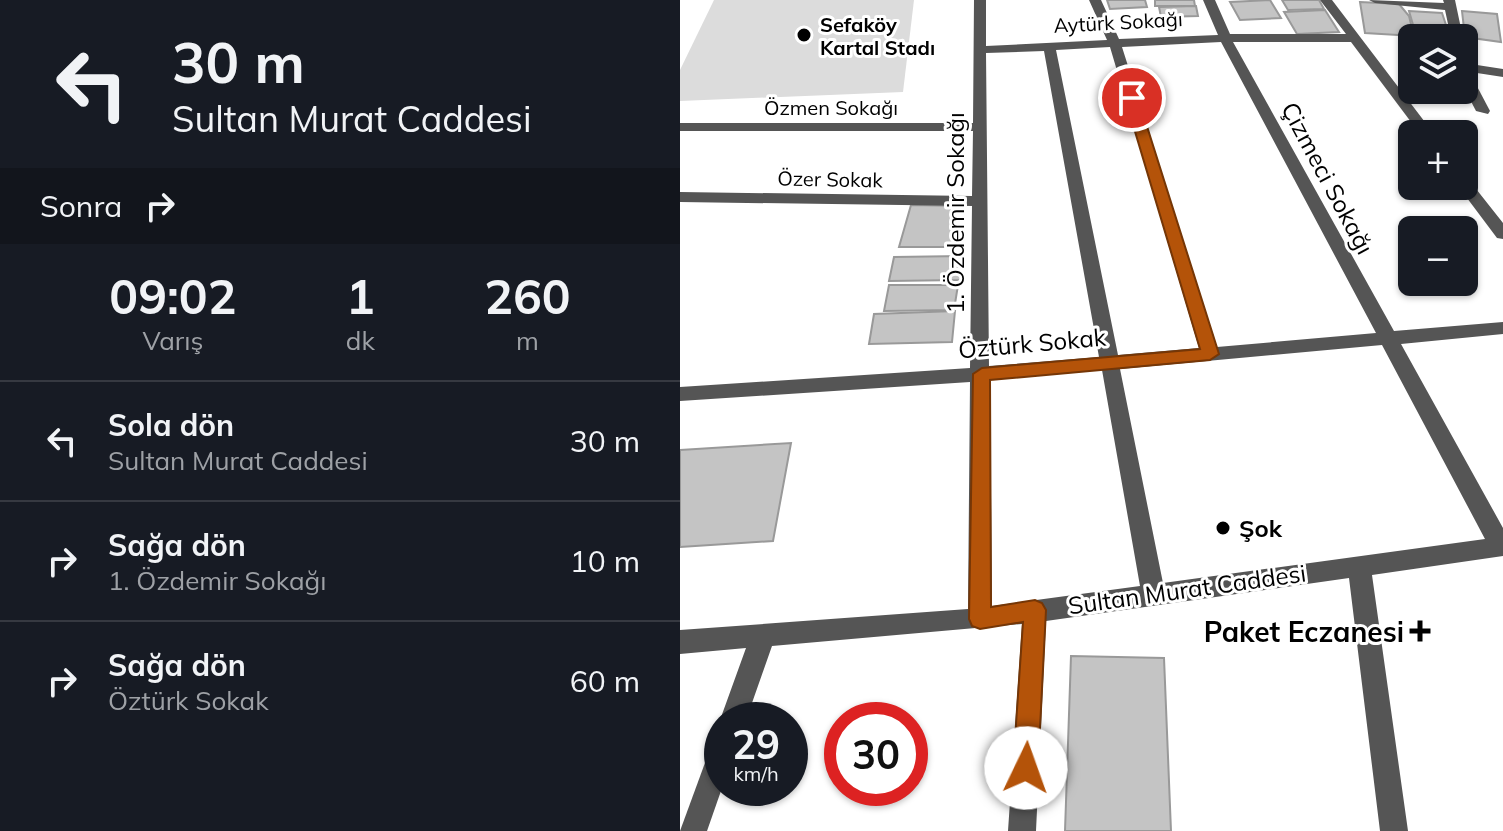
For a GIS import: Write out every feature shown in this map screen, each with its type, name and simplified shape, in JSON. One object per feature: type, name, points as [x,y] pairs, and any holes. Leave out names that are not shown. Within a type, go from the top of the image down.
[{"type":"street","name":"1. Özdemir Sokağı","points":[[980,0],[980,619]]},
{"type":"street","points":[[1095,0],[1114,41],[1210,354]]},
{"type":"street","name":"Çizmeci Sokağı","points":[[1209,0],[1225,38],[1502,546]]},
{"type":"street","points":[[1326,0],[1416,120]]},
{"type":"street","points":[[1375,0],[1450,3],[1454,24]]},
{"type":"street","name":"Aytürk Sokağı","points":[[981,50],[1114,41],[1354,38]]},
{"type":"street","points":[[1049,45],[1154,595]]},
{"type":"street","points":[[1478,69],[1503,73]]},
{"type":"street","points":[[1478,102],[1483,111]]},
{"type":"street","name":"Özmen Sokağı","points":[[680,127],[982,127]]},
{"type":"street","name":"Özer Sokak","points":[[680,197],[980,201]]},
{"type":"street","points":[[1477,200],[1503,234]]},
{"type":"street","name":"Öztürk Sokak","points":[[680,394],[982,374],[1503,328]]},
{"type":"street","name":"Sultan Murat Caddesi","points":[[680,642],[980,619],[1502,546]]},
{"type":"street","points":[[1359,566],[1394,831]]},
{"type":"street","points":[[1022,831],[1035,610]]},
{"type":"street","points":[[739,702],[763,636]]},
{"type":"street","points":[[693,831],[704,800]]},
{"type":"shaded area","name":"Sefaköy Kartal Stadı","points":[[714,0],[914,0],[903,92],[680,101],[680,70]]},
{"type":"building","points":[[1107,0],[1145,0],[1147,7],[1110,9]]},
{"type":"building","points":[[1155,0],[1194,0],[1195,6],[1155,6]]},
{"type":"building","points":[[1270,0],[1281,18],[1240,20],[1230,2]]},
{"type":"building","points":[[1282,0],[1319,0],[1324,9],[1288,10]]},
{"type":"building","points":[[1360,2],[1399,4],[1409,16],[1411,24],[1398,24],[1398,35],[1365,33]]},
{"type":"building","points":[[1196,6],[1198,16],[1161,17],[1159,7]]},
{"type":"building","points":[[1325,10],[1339,32],[1297,34],[1284,12]]},
{"type":"building","points":[[1409,11],[1442,13],[1446,24],[1413,24]]},
{"type":"building","points":[[1462,11],[1497,14],[1501,42],[1478,39],[1478,24],[1464,24]]},
{"type":"building","points":[[911,205],[963,206],[955,247],[899,247]]},
{"type":"building","points":[[962,256],[960,280],[889,281],[894,257]]},
{"type":"building","points":[[889,285],[958,285],[954,310],[884,311]]},
{"type":"building","points":[[955,311],[952,342],[869,344],[874,314]]},
{"type":"building","points":[[791,443],[773,541],[680,547],[680,450]]},
{"type":"building","points":[[1071,656],[1164,658],[1171,831],[1065,831]]},
{"type":"place","name":"Sefaköy Kartal Stadı","points":[[804,35]]},
{"type":"place","name":"Şok","points":[[1223,528]]},
{"type":"place","name":"Paket Eczanesi","points":[[1420,631]]},
{"type":"route","points":[[1026,768],[1035,610],[980,619],[982,374],[1210,354],[1132,98]]}]
